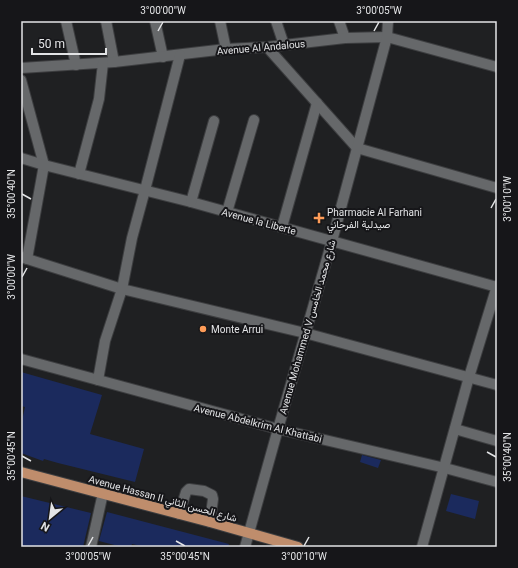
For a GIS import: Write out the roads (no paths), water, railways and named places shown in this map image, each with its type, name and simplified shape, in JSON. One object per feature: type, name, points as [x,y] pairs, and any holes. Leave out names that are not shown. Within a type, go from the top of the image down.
[{"type":"main road","name":"Avenue Hassan II شارع الحسن الثاني","points":[[21,472],[298,547]]},
{"type":"street","points":[[66,21],[76,65]]},
{"type":"street","points":[[106,21],[114,62]]},
{"type":"street","points":[[155,21],[163,57]]},
{"type":"street","points":[[220,21],[226,49]]},
{"type":"street","points":[[276,21],[284,45]]},
{"type":"street","points":[[339,21],[345,38]]},
{"type":"street","name":"Avenue Mohammed V شارع محمد الخامس","points":[[245,547],[332,241],[386,37],[388,21]]},
{"type":"street","name":"Avenue Al Andalous","points":[[21,68],[114,62],[226,49],[267,47],[345,38],[386,37],[497,67]]},
{"type":"street","points":[[267,47],[357,148],[497,188]]},
{"type":"street","points":[[98,380],[105,341],[122,289],[132,238],[180,55]]},
{"type":"street","points":[[80,174],[99,99],[103,63]]},
{"type":"street","points":[[21,80],[44,165],[24,258],[122,289],[305,333],[497,385]]},
{"type":"street","points":[[282,227],[317,103]]},
{"type":"street","points":[[227,212],[254,120]]},
{"type":"street","points":[[191,202],[214,121]]},
{"type":"street","name":"Avenue la Liberte","points":[[21,158],[191,202],[497,287]]},
{"type":"street","points":[[422,547],[469,378],[497,287]]},
{"type":"street","name":"Avenue Abdelkrim Al Khattabi","points":[[21,359],[278,429],[445,468],[497,482]]},
{"type":"street","points":[[455,429],[497,441]]},
{"type":"street","points":[[179,514],[186,492],[189,489],[204,491],[212,495],[214,499],[210,522]]},
{"type":"street","points":[[91,547],[103,493]]},
{"type":"place","name":"Pharmacie Al Farhani صيدلية الفرحاني","points":[[319,218]]},
{"type":"place","name":"Monte Arrui","points":[[203,329]]}]
